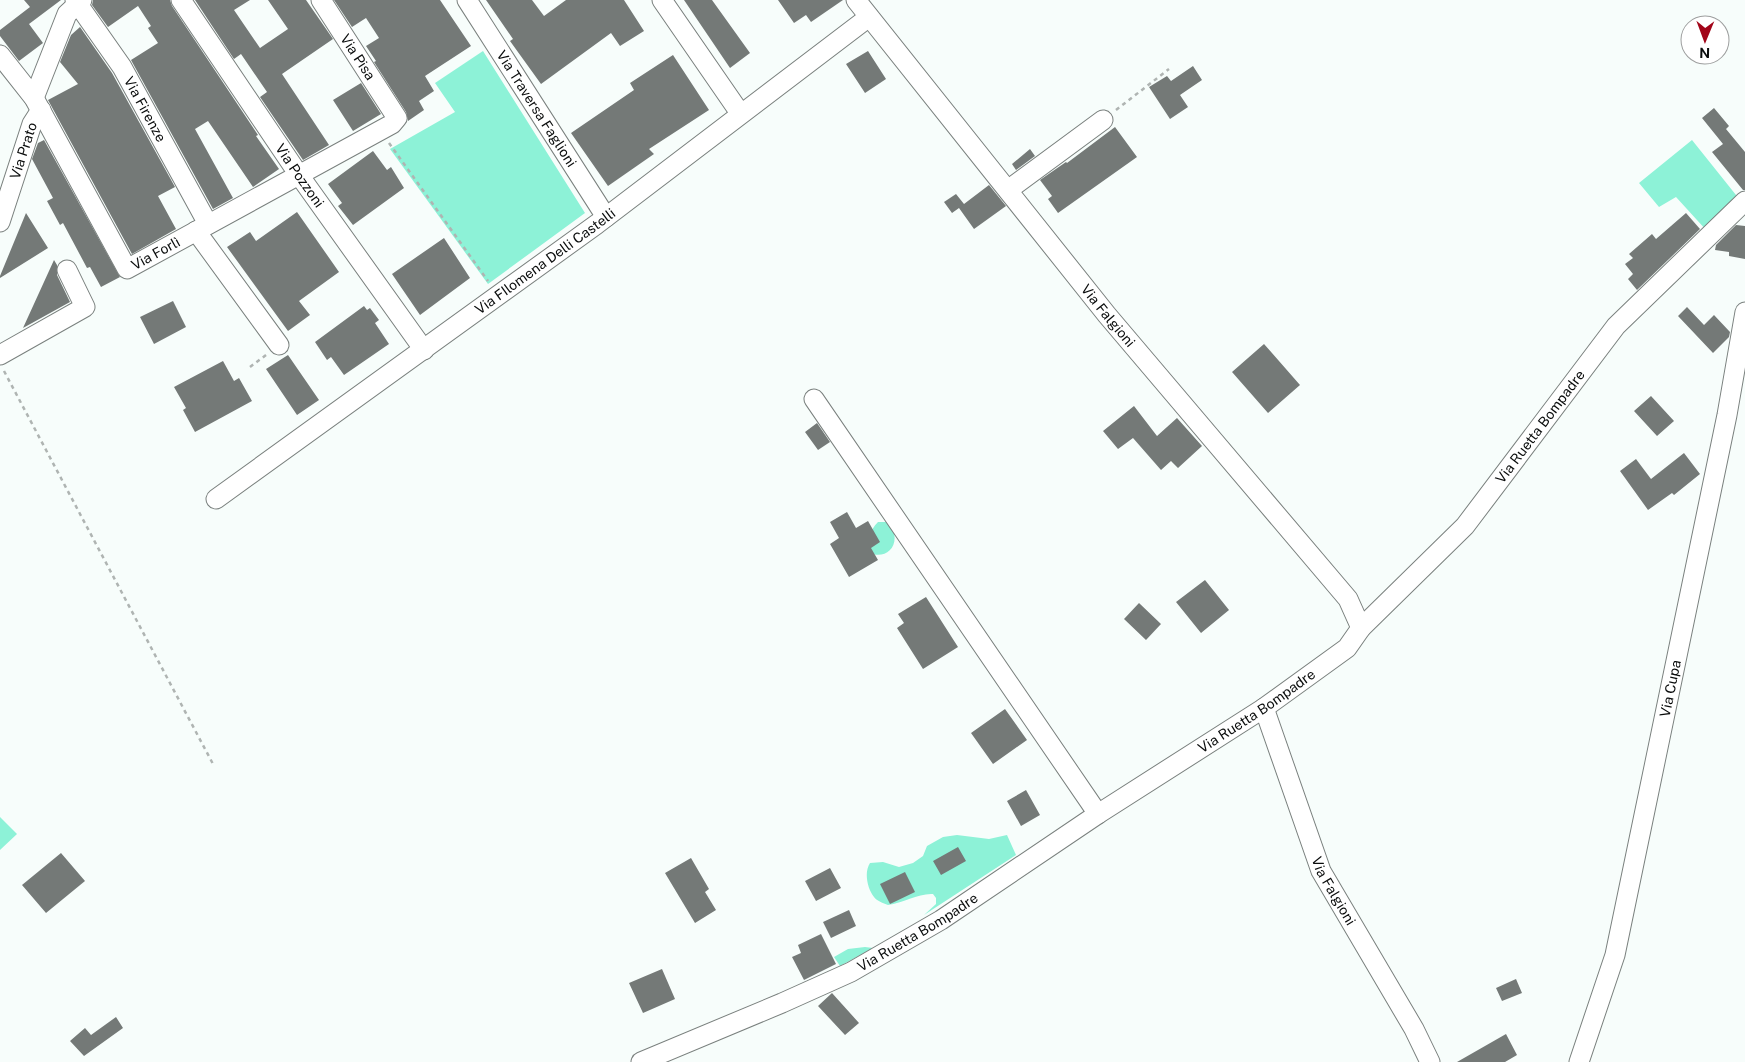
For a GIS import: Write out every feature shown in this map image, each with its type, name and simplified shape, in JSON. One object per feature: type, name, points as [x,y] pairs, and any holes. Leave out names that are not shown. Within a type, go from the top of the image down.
[{"type":"street","name":"Via Pozzoni","points":[[181,0],[300,175],[424,350]]},
{"type":"street","name":"Via Pisa","points":[[321,0],[395,114]]},
{"type":"street","name":"Via Traversa Faglioni","points":[[467,0],[606,217]]},
{"type":"street","points":[[662,0],[740,113]]},
{"type":"street","name":"Via Falgioni","points":[[856,0],[1107,315],[1348,599],[1361,628]]},
{"type":"street","name":"Via Prato","points":[[0,222],[67,14],[78,1]]},
{"type":"street","name":"Via Firenze","points":[[78,1],[122,67],[202,228],[279,346]]},
{"type":"street","name":"Via FIlomena Delli Castelli","points":[[216,499],[606,217],[869,16]]},
{"type":"street","name":"Via Forlì","points":[[0,55],[37,104],[127,269],[392,124],[397,118],[395,114]]},
{"type":"street","points":[[1008,190],[1103,120]]},
{"type":"street","name":"Via Ruetta Bompadre","points":[[641,1062],[851,972],[941,920],[1098,814],[1264,708],[1347,648],[1361,628],[1465,526],[1616,326],[1745,201]]},
{"type":"street","points":[[0,355],[85,307],[66,270]]},
{"type":"street","name":"Via Cupa","points":[[1579,1062],[1615,955],[1727,415],[1745,312]]},
{"type":"street","points":[[814,400],[1098,814]]},
{"type":"street","name":"Via Falgioni","points":[[1264,708],[1320,871],[1414,1029],[1430,1062]]},
{"type":"path","points":[[1103,120],[1170,69]]},
{"type":"path","points":[[380,130],[498,296]]},
{"type":"path","points":[[0,364],[213,764]]},
{"type":"green space","points":[[483,51],[585,213],[488,284],[390,149],[455,112],[435,83]]},
{"type":"green space","points":[[1692,140],[1740,200],[1707,231],[1676,197],[1659,207],[1639,183]]},
{"type":"green space","points":[[878,522],[887,522],[894,532],[895,539],[888,552],[879,555],[868,552],[871,532]]},
{"type":"green space","points":[[0,817],[17,834],[0,850]]},
{"type":"green space","points":[[957,835],[989,839],[1007,835],[1016,855],[924,915],[936,904],[936,898],[933,894],[922,895],[888,905],[874,897],[867,880],[867,871],[870,863],[883,862],[899,867],[913,863],[923,856],[927,846],[943,837]]},
{"type":"green space","points":[[873,948],[840,966],[834,957],[848,949]]},
{"type":"building","points":[[24,0],[61,0],[29,24],[43,43],[19,61],[0,36],[0,30],[30,7]]},
{"type":"building","points":[[93,0],[170,0],[172,6],[279,169],[253,187],[208,121],[195,129],[233,198],[213,209],[131,60],[158,43],[148,28],[151,26],[138,6],[108,27],[92,5]]},
{"type":"building","points":[[195,0],[250,0],[234,10],[260,48],[288,29],[268,0],[306,0],[333,39],[282,74],[329,145],[303,160],[260,97],[267,92],[241,54],[234,59]]},
{"type":"building","points":[[334,0],[440,0],[471,46],[425,76],[434,91],[419,101],[424,110],[408,121],[406,112],[366,46],[379,38],[366,18],[352,27]]},
{"type":"building","points":[[486,0],[532,0],[544,16],[566,0],[624,0],[644,31],[620,46],[611,33],[541,84],[510,41],[513,39]]},
{"type":"building","points":[[684,0],[712,0],[750,53],[730,68]]},
{"type":"building","points":[[778,0],[843,0],[811,22],[806,15],[794,23]]},
{"type":"building","points":[[80,27],[112,73],[175,187],[158,196],[176,229],[132,254],[48,100],[78,84],[60,62],[71,35]]},
{"type":"building","points":[[868,51],[886,79],[865,93],[846,64]]},
{"type":"building","points":[[673,55],[709,110],[649,149],[654,154],[608,186],[571,133],[634,90],[630,83]]},
{"type":"building","points":[[1193,66],[1202,80],[1180,95],[1188,107],[1170,119],[1149,87],[1167,76],[1171,81]]},
{"type":"building","points":[[361,83],[381,114],[353,131],[333,100]]},
{"type":"building","points":[[1714,108],[1729,126],[1726,129],[1745,152],[1745,190],[1743,190],[1712,152],[1723,144],[1702,118]]},
{"type":"building","points":[[1115,127],[1137,157],[1058,213],[1048,199],[1052,196],[1040,180],[1067,163]]},
{"type":"building","points":[[44,140],[120,277],[101,287],[90,267],[87,268],[63,223],[60,225],[47,201],[53,198],[32,159],[38,143]]},
{"type":"building","points":[[1030,149],[1035,156],[1016,170],[1012,164]]},
{"type":"building","points":[[373,151],[387,170],[391,167],[404,188],[353,225],[338,206],[342,203],[328,184]]},
{"type":"building","points":[[989,185],[1006,206],[974,229],[959,208],[952,213],[944,202],[956,194],[964,204]]},
{"type":"building","points":[[297,212],[339,272],[299,301],[310,315],[288,331],[227,247],[250,232],[256,241]]},
{"type":"building","points":[[26,213],[48,248],[0,278],[0,276]]},
{"type":"building","points":[[1686,213],[1700,229],[1637,290],[1628,279],[1633,274],[1625,264],[1633,258],[1629,254],[1652,234],[1656,239]]},
{"type":"building","points":[[1736,225],[1745,226],[1745,259],[1729,256],[1729,252],[1715,250],[1716,245]]},
{"type":"building","points":[[444,238],[470,278],[420,315],[392,274]]},
{"type":"building","points":[[54,260],[57,265],[57,275],[70,302],[23,328]]},
{"type":"building","points":[[173,301],[186,327],[154,344],[140,317]]},
{"type":"building","points":[[364,306],[367,310],[370,308],[379,320],[375,323],[389,344],[344,375],[331,357],[327,360],[315,342]]},
{"type":"building","points":[[1687,307],[1704,325],[1714,315],[1730,332],[1729,337],[1713,353],[1678,316]]},
{"type":"building","points":[[1264,344],[1300,385],[1268,413],[1232,372]]},
{"type":"building","points":[[288,355],[319,400],[297,415],[266,369]]},
{"type":"building","points":[[223,361],[234,381],[239,378],[252,401],[195,432],[183,410],[186,408],[174,387]]},
{"type":"building","points":[[1651,396],[1674,421],[1657,436],[1634,411]]},
{"type":"building","points":[[1134,406],[1157,436],[1177,418],[1202,446],[1178,468],[1171,461],[1161,470],[1133,438],[1118,449],[1103,431]]},
{"type":"building","points":[[817,423],[830,442],[818,450],[805,432]]},
{"type":"building","points":[[1684,453],[1700,474],[1674,495],[1672,493],[1648,510],[1620,471],[1636,459],[1651,479]]},
{"type":"building","points":[[847,512],[856,528],[868,521],[880,542],[871,548],[878,560],[849,577],[830,544],[839,538],[830,522]]},
{"type":"building","points":[[1205,580],[1229,610],[1201,633],[1176,602]]},
{"type":"building","points":[[926,597],[958,647],[923,669],[897,628],[904,623],[898,614]]},
{"type":"building","points":[[1139,603],[1161,624],[1146,640],[1124,619]]},
{"type":"building","points":[[1005,709],[1027,740],[993,764],[971,733]]},
{"type":"building","points":[[1026,790],[1040,815],[1021,826],[1007,801]]},
{"type":"building","points":[[958,847],[966,861],[941,875],[933,861]]},
{"type":"building","points":[[61,853],[85,881],[46,913],[22,885]]},
{"type":"building","points":[[691,858],[709,889],[705,892],[716,910],[695,923],[665,873]]},
{"type":"building","points":[[830,868],[841,888],[816,901],[805,881]]},
{"type":"building","points":[[905,872],[915,892],[890,904],[880,884]]},
{"type":"building","points":[[849,910],[856,926],[831,938],[823,922]]},
{"type":"building","points":[[821,934],[836,964],[804,980],[792,957],[801,953],[798,945]]},
{"type":"building","points":[[662,969],[675,999],[643,1013],[629,983]]},
{"type":"building","points":[[1516,979],[1522,993],[1502,1001],[1496,988]]},
{"type":"building","points":[[832,993],[859,1023],[845,1035],[818,1006]]},
{"type":"building","points":[[116,1017],[123,1028],[84,1056],[70,1041],[85,1028],[91,1035]]},
{"type":"building","points":[[1506,1034],[1517,1055],[1505,1062],[1457,1062]]}]
